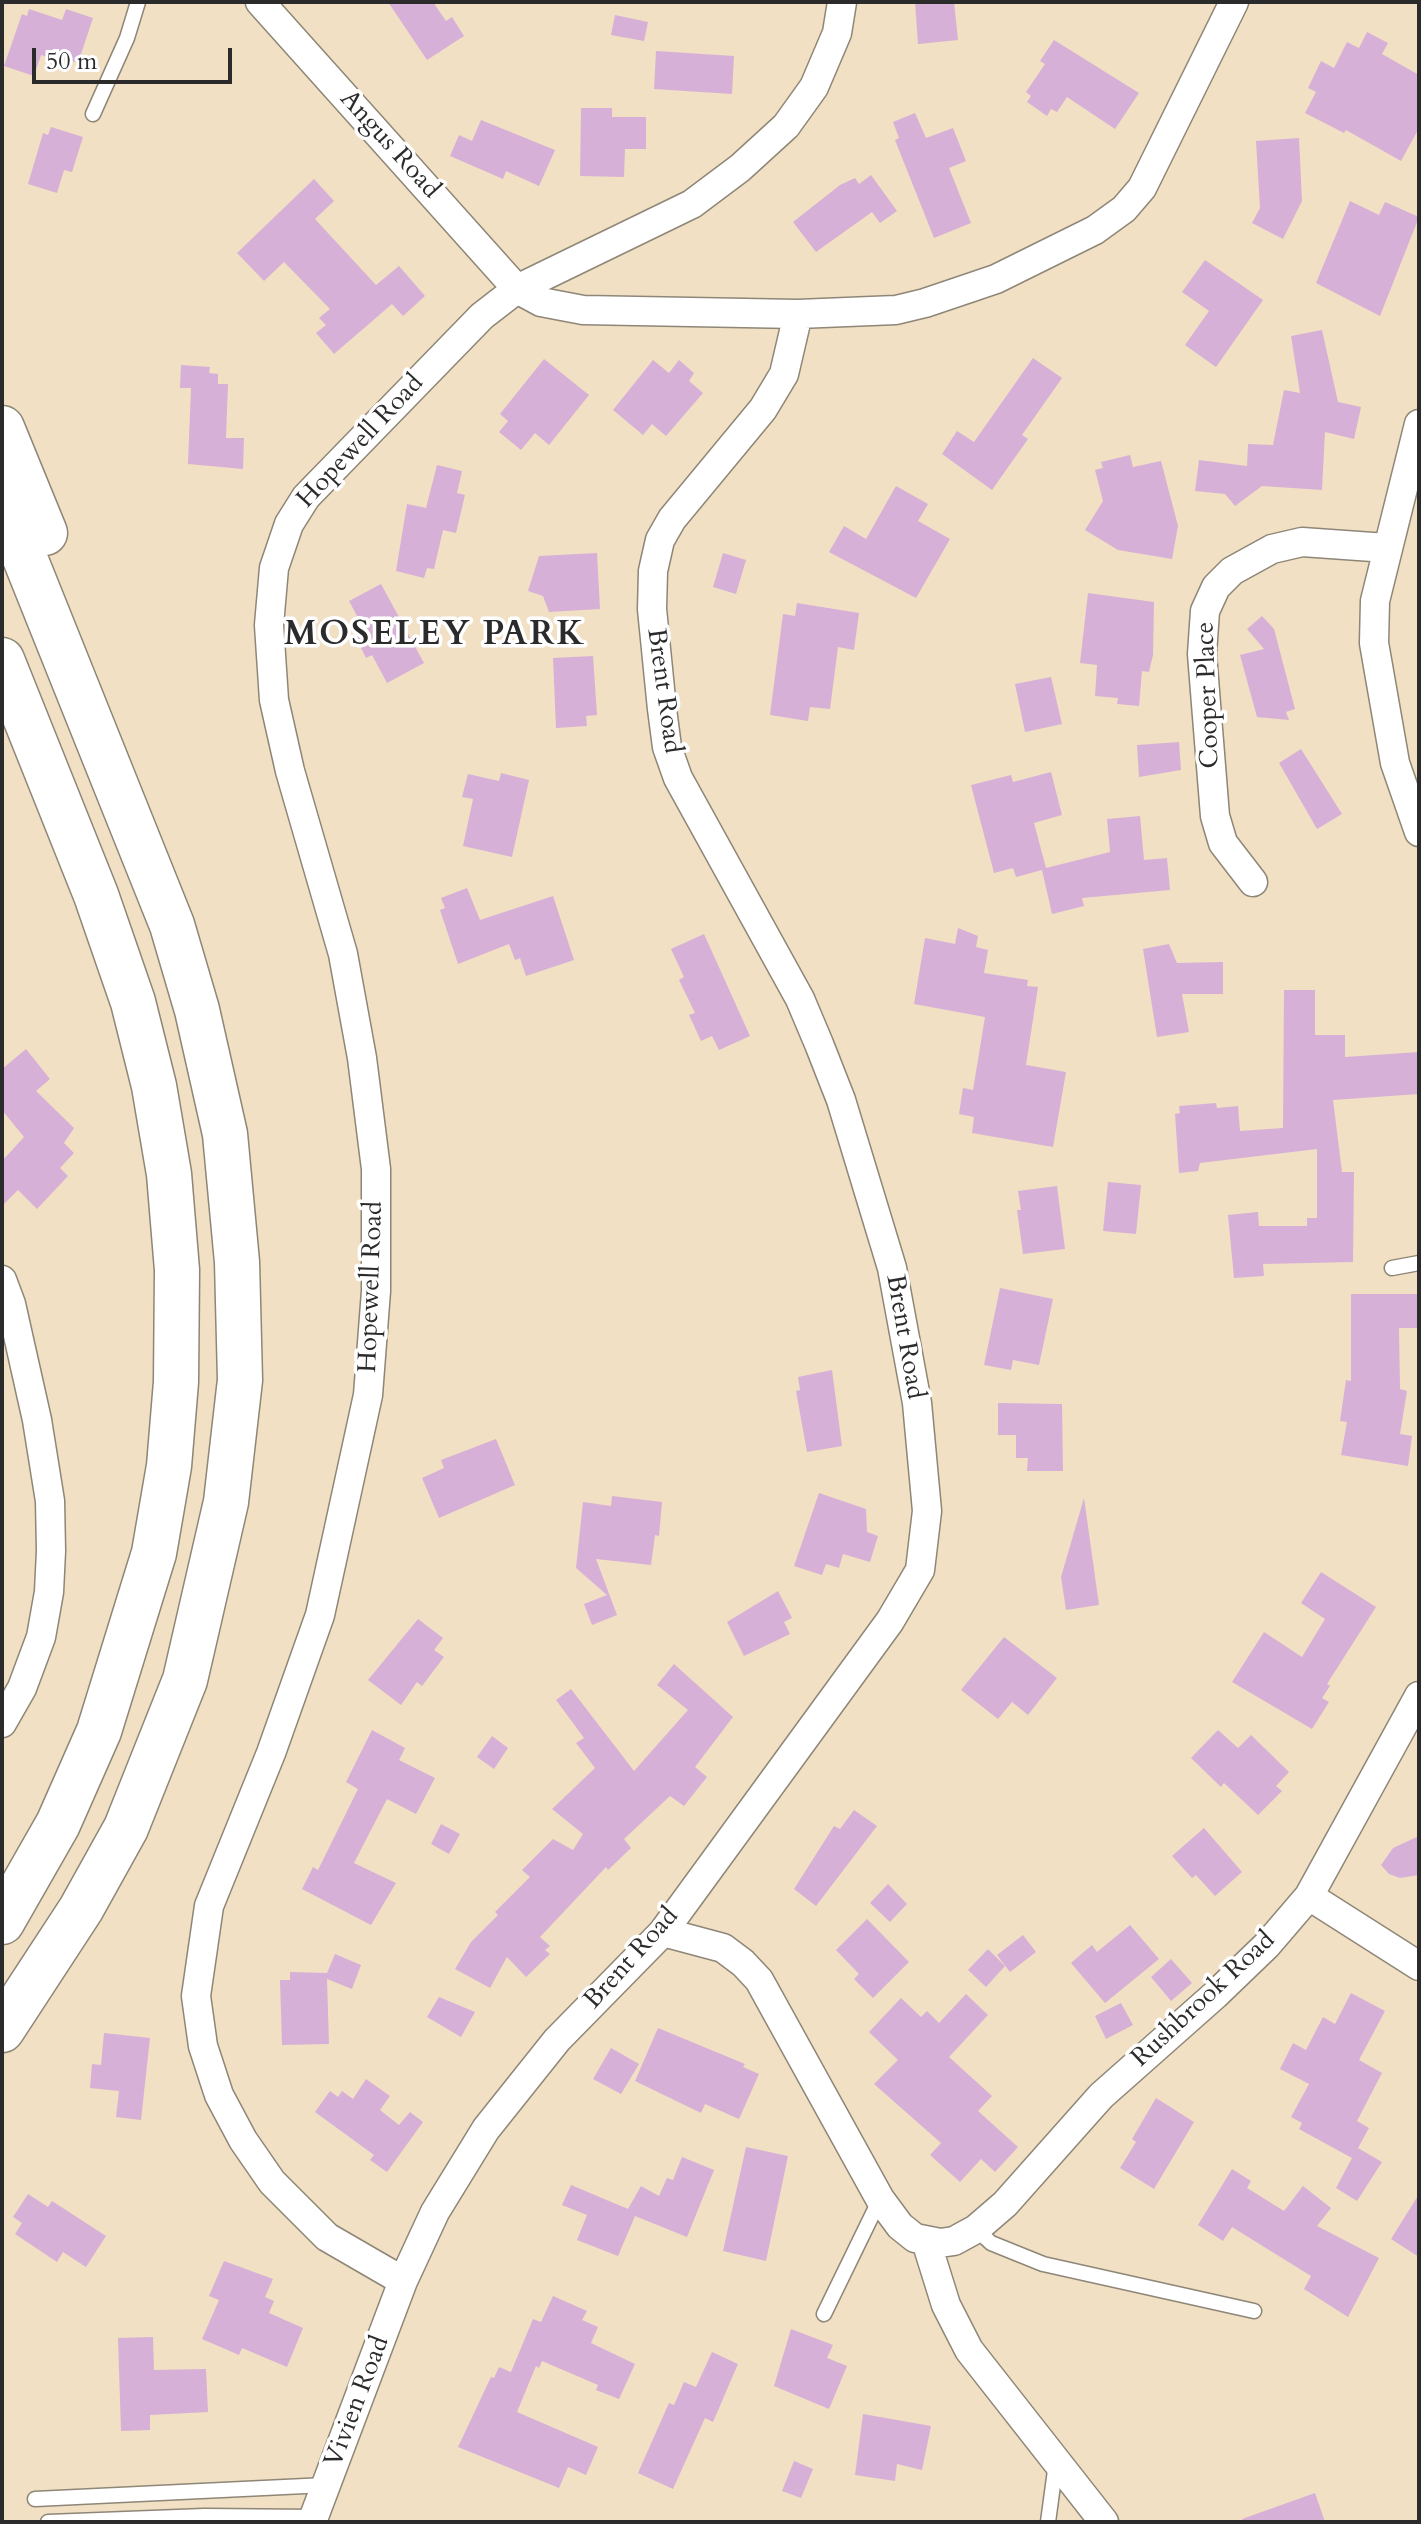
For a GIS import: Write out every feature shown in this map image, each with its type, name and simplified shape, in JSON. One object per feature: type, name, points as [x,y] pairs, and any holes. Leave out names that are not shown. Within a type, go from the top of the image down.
[{"type":"highway","points":[[2,428],[60,569],[69,604],[67,661]]},
{"type":"highway","points":[[2,501],[172,925],[197,1010],[225,1134],[237,1262],[240,1380],[226,1502],[185,1680],[126,1828],[53,1956],[2,2030]]},
{"type":"highway","points":[[2,660],[96,895],[133,1002],[154,1086],[169,1174],[177,1284],[176,1382],[171,1452],[154,1553],[99,1731],[58,1824],[2,1922]]},
{"type":"street","name":"Angus Road","points":[[260,2],[517,289]]},
{"type":"street","name":"Hopewell Road","points":[[403,2281],[327,2237],[272,2182],[243,2140],[219,2095],[203,2046],[196,1996],[209,1906],[271,1753],[320,1615],[368,1395],[376,1291],[376,1169],[362,1058],[343,954],[290,771],[274,700],[269,625],[274,568],[289,524],[306,497],[482,316],[517,289],[692,204],[740,168],[786,126],[814,87],[837,33],[842,2]]},
{"type":"street","points":[[517,289],[541,302],[583,310],[798,314],[896,310],[996,279],[1095,230],[1124,209],[1142,188],[1234,2]]},
{"type":"street","name":"Brent Road","points":[[403,2281],[435,2212],[486,2129],[557,2040],[663,1932],[898,1608],[920,1570],[926,1544],[927,1511],[918,1419],[905,1333],[892,1268],[841,1100],[800,999],[678,778],[667,747],[662,709],[652,609],[653,571],[660,540],[672,519],[763,409],[784,374],[798,314]]},
{"type":"street","points":[[1419,424],[1375,601],[1374,643],[1395,763],[1419,832]]},
{"type":"street","name":"Cooper Place","points":[[1253,882],[1235,864],[1223,843],[1215,816],[1202,654],[1205,611],[1216,587],[1232,571],[1272,549],[1302,542],[1387,548]]},
{"type":"street","points":[[2,1280],[11,1304],[37,1420],[50,1501],[49,1592],[41,1637],[22,1688],[2,1723]]},
{"type":"street","name":"Rushbrook Road","points":[[926,2241],[954,2241],[976,2229],[1005,2204],[1101,2096],[1267,1945],[1309,1896],[1419,1696]]},
{"type":"street","points":[[1309,1896],[1419,1966]]},
{"type":"street","points":[[663,1932],[723,1948],[759,1980],[880,2199],[900,2226],[915,2238],[926,2241],[946,2305],[969,2350],[1104,2522]]},
{"type":"street","name":"Vivien Road","points":[[313,2519],[403,2281]]},
{"type":"lane","points":[[93,114],[127,38],[138,2]]},
{"type":"lane","points":[[1392,1268],[1419,1263]]},
{"type":"lane","points":[[824,2314],[880,2199]]},
{"type":"lane","points":[[976,2229],[991,2243],[1043,2264],[1254,2311]]},
{"type":"lane","points":[[1048,2522],[1056,2463]]},
{"type":"lane","points":[[35,2499],[326,2485]]},
{"type":"lane","points":[[48,2522],[204,2516],[313,2519]]},
{"type":"building","points":[[388,2],[433,2],[446,21],[452,17],[464,36],[427,60]]},
{"type":"building","points":[[915,2],[954,2],[958,40],[918,44]]},
{"type":"building","points":[[29,9],[62,20],[66,9],[93,18],[78,63],[51,54],[50,58],[41,55],[34,76],[4,66],[22,14],[27,16]]},
{"type":"building","points":[[615,15],[648,22],[644,41],[611,35]]},
{"type":"building","points":[[1367,32],[1388,43],[1382,54],[1419,75],[1419,128],[1401,161],[1346,130],[1344,133],[1305,113],[1316,92],[1308,88],[1321,61],[1334,68],[1347,42],[1359,48]]},
{"type":"building","points":[[1054,40],[1139,93],[1115,129],[1067,97],[1057,112],[1051,109],[1047,116],[1027,102],[1031,96],[1026,92],[1045,64],[1040,61]]},
{"type":"building","points":[[656,51],[734,56],[732,94],[654,89]]},
{"type":"building","points":[[581,108],[612,108],[612,117],[646,117],[646,149],[625,149],[624,177],[580,176]]},
{"type":"building","points":[[915,113],[926,138],[953,128],[966,161],[949,168],[971,223],[934,238],[895,140],[899,138],[893,122]]},
{"type":"building","points":[[481,120],[555,150],[539,186],[506,171],[503,179],[450,156],[459,135],[472,141]]},
{"type":"building","points":[[51,127],[83,137],[72,172],[64,170],[57,193],[28,184],[43,133],[48,135]]},
{"type":"building","points":[[1299,138],[1302,201],[1283,239],[1252,223],[1260,208],[1256,141]]},
{"type":"building","points":[[871,175],[897,211],[880,223],[872,212],[816,252],[793,222],[840,185],[855,178],[859,184]]},
{"type":"building","points":[[314,179],[334,201],[315,219],[376,285],[399,266],[425,296],[403,316],[392,304],[334,354],[316,333],[326,325],[319,318],[330,309],[284,262],[264,281],[237,253]]},
{"type":"building","points":[[1350,201],[1379,215],[1385,202],[1419,217],[1380,316],[1316,283]]},
{"type":"building","points":[[1205,260],[1263,300],[1216,367],[1185,345],[1209,311],[1182,292]]},
{"type":"building","points":[[1322,330],[1338,402],[1361,407],[1354,439],[1325,432],[1322,490],[1262,486],[1235,506],[1225,494],[1195,491],[1199,460],[1247,466],[1248,444],[1273,445],[1284,390],[1300,393],[1291,336]]},
{"type":"building","points":[[1033,358],[1062,378],[1022,435],[1028,439],[992,490],[942,454],[957,431],[974,442]]},
{"type":"building","points":[[544,359],[589,395],[549,445],[535,433],[521,450],[499,432],[508,421],[500,414]]},
{"type":"building","points":[[653,360],[669,373],[679,360],[694,373],[689,381],[703,393],[666,436],[652,424],[643,435],[613,410]]},
{"type":"building","points":[[181,365],[210,367],[209,373],[218,374],[218,384],[228,384],[226,438],[244,438],[243,469],[188,464],[191,388],[180,388]]},
{"type":"building","points":[[1130,455],[1133,467],[1161,461],[1178,526],[1172,559],[1118,550],[1085,530],[1103,501],[1095,470],[1103,468],[1101,462]]},
{"type":"building","points":[[437,465],[462,471],[457,493],[465,495],[456,533],[443,530],[434,569],[427,568],[424,578],[396,571],[407,504],[426,508]]},
{"type":"building","points":[[896,486],[928,504],[918,521],[950,539],[916,598],[829,552],[844,526],[866,539]]},
{"type":"building","points":[[597,553],[600,609],[549,612],[543,596],[528,591],[539,556]]},
{"type":"building","points":[[723,553],[746,560],[736,594],[713,587]]},
{"type":"building","points":[[381,584],[424,663],[387,683],[372,655],[366,658],[354,634],[364,629],[349,601]]},
{"type":"building","points":[[1088,593],[1154,602],[1153,655],[1149,672],[1142,671],[1139,706],[1117,704],[1118,698],[1095,696],[1097,665],[1080,663]]},
{"type":"building","points":[[797,603],[859,613],[854,650],[838,647],[830,709],[810,707],[808,721],[770,715],[783,614],[795,616]]},
{"type":"building","points":[[1262,616],[1274,629],[1295,709],[1286,712],[1289,720],[1257,717],[1240,655],[1264,649],[1247,629]]},
{"type":"building","points":[[593,656],[597,715],[586,716],[587,726],[556,728],[553,658]]},
{"type":"building","points":[[1051,677],[1062,724],[1025,732],[1015,684]]},
{"type":"building","points":[[1179,742],[1181,770],[1139,777],[1137,745]]},
{"type":"building","points":[[1301,749],[1342,814],[1317,829],[1279,763]]},
{"type":"building","points":[[1051,772],[1062,815],[1034,823],[1046,868],[1110,852],[1107,819],[1140,816],[1144,860],[1167,858],[1170,890],[1082,898],[1084,906],[1052,914],[1042,870],[1016,877],[1013,868],[994,873],[971,785],[1011,775],[1013,782]]},
{"type":"building","points":[[501,773],[529,780],[512,857],[463,846],[473,799],[462,797],[468,774],[499,781]]},
{"type":"building","points":[[467,888],[480,920],[553,896],[574,960],[526,976],[520,958],[515,960],[509,944],[458,964],[440,910],[445,908],[441,898]]},
{"type":"building","points":[[958,928],[978,936],[976,947],[988,950],[984,973],[1028,980],[1027,986],[1038,987],[1026,1065],[1066,1072],[1053,1147],[972,1133],[974,1117],[959,1114],[963,1088],[973,1090],[985,1017],[914,1004],[925,938],[955,944]]},
{"type":"building","points":[[704,934],[750,1036],[719,1050],[712,1036],[701,1041],[689,1015],[695,1013],[679,980],[684,977],[671,949]]},
{"type":"building","points":[[1169,944],[1177,963],[1223,962],[1223,994],[1182,994],[1189,1032],[1157,1037],[1143,949]]},
{"type":"building","points":[[1284,990],[1315,990],[1315,1035],[1345,1035],[1345,1057],[1419,1052],[1419,1094],[1333,1100],[1342,1172],[1354,1172],[1353,1262],[1263,1264],[1264,1276],[1234,1278],[1228,1215],[1258,1212],[1259,1226],[1307,1226],[1307,1218],[1317,1218],[1317,1149],[1200,1163],[1198,1171],[1179,1173],[1175,1114],[1180,1113],[1179,1106],[1216,1103],[1217,1108],[1238,1106],[1240,1131],[1283,1128]]},
{"type":"building","points":[[26,1049],[50,1079],[36,1091],[74,1128],[64,1143],[74,1153],[60,1168],[68,1176],[37,1209],[18,1190],[2,1206],[2,1161],[24,1137],[2,1110],[2,1069]]},
{"type":"building","points":[[1108,1182],[1141,1185],[1136,1234],[1103,1231]]},
{"type":"building","points":[[1057,1186],[1065,1249],[1023,1254],[1017,1210],[1021,1210],[1018,1191]]},
{"type":"building","points":[[1000,1288],[1053,1299],[1039,1365],[1013,1360],[1011,1370],[984,1365]]},
{"type":"building","points":[[1351,1294],[1419,1294],[1419,1328],[1399,1328],[1400,1389],[1407,1391],[1400,1434],[1412,1436],[1408,1466],[1341,1455],[1347,1422],[1340,1421],[1346,1380],[1351,1381]]},
{"type":"building","points":[[832,1370],[842,1446],[807,1452],[796,1391],[800,1390],[798,1377]]},
{"type":"building","points":[[998,1403],[1062,1404],[1063,1471],[1027,1471],[1028,1458],[1016,1458],[1016,1435],[998,1435]]},
{"type":"building","points":[[496,1439],[515,1485],[439,1518],[422,1478],[444,1468],[441,1460]]},
{"type":"building","points":[[819,1493],[866,1509],[867,1532],[878,1536],[870,1562],[843,1554],[839,1568],[826,1564],[822,1575],[794,1566]]},
{"type":"building","points":[[612,1496],[662,1502],[659,1536],[655,1535],[651,1565],[596,1559],[617,1615],[592,1625],[584,1604],[607,1595],[576,1568],[583,1502],[611,1506]]},
{"type":"building","points":[[1084,1498],[1099,1605],[1066,1610],[1061,1577]]},
{"type":"building","points":[[1321,1572],[1376,1607],[1327,1684],[1330,1686],[1322,1698],[1329,1702],[1312,1729],[1232,1682],[1264,1632],[1302,1657],[1325,1619],[1301,1603]]},
{"type":"building","points":[[778,1591],[792,1618],[784,1622],[790,1634],[744,1656],[727,1622]]},
{"type":"building","points":[[418,1619],[443,1638],[434,1650],[444,1657],[422,1686],[417,1682],[401,1705],[368,1680]]},
{"type":"building","points":[[1004,1637],[1057,1678],[1028,1715],[1012,1702],[998,1719],[961,1690]]},
{"type":"building","points":[[674,1664],[733,1717],[695,1767],[707,1777],[684,1806],[670,1796],[624,1839],[631,1848],[608,1870],[606,1867],[540,1937],[550,1946],[545,1950],[550,1954],[526,1977],[507,1957],[490,1988],[455,1969],[471,1942],[498,1915],[495,1912],[530,1877],[522,1870],[553,1839],[573,1850],[583,1834],[552,1809],[595,1768],[576,1743],[584,1738],[556,1700],[571,1689],[634,1771],[688,1710],[657,1685]]},
{"type":"building","points":[[372,1730],[405,1748],[399,1760],[435,1778],[416,1814],[387,1799],[354,1863],[396,1883],[371,1925],[302,1889],[313,1867],[318,1870],[358,1789],[346,1782]]},
{"type":"building","points":[[1218,1730],[1238,1748],[1251,1735],[1289,1772],[1276,1786],[1282,1791],[1258,1815],[1224,1783],[1221,1787],[1191,1758]]},
{"type":"building","points":[[492,1736],[508,1748],[494,1769],[477,1757]]},
{"type":"building","points":[[854,1810],[877,1826],[816,1906],[794,1889],[834,1826],[840,1829]]},
{"type":"building","points":[[441,1824],[460,1834],[449,1854],[431,1844]]},
{"type":"building","points":[[1204,1828],[1242,1872],[1215,1896],[1196,1875],[1192,1878],[1172,1856]]},
{"type":"building","points":[[1419,1836],[1419,1875],[1400,1878],[1389,1874],[1381,1865],[1393,1848]]},
{"type":"building","points":[[888,1884],[907,1904],[890,1922],[870,1903]]},
{"type":"building","points":[[867,1919],[909,1962],[873,1998],[854,1979],[859,1974],[836,1950]]},
{"type":"building","points":[[1130,1925],[1159,1959],[1105,2003],[1071,1963],[1092,1945],[1097,1952]]},
{"type":"building","points":[[1023,1935],[1036,1952],[1010,1972],[997,1955]]},
{"type":"building","points":[[988,1949],[1005,1966],[986,1987],[968,1970]]},
{"type":"building","points":[[335,1954],[361,1965],[352,1989],[327,1979],[329,2044],[282,2045],[280,1980],[290,1980],[290,1972],[327,1973]]},
{"type":"building","points":[[1171,1959],[1192,1983],[1171,2001],[1151,1977]]},
{"type":"building","points":[[1351,1993],[1385,2011],[1359,2060],[1382,2073],[1357,2121],[1369,2128],[1358,2148],[1382,2162],[1357,2201],[1336,2188],[1352,2158],[1299,2129],[1302,2123],[1291,2117],[1309,2084],[1280,2069],[1293,2043],[1306,2050],[1323,2017],[1335,2024]]},
{"type":"building","points":[[966,1994],[988,2015],[949,2057],[992,2096],[978,2111],[1018,2147],[995,2172],[981,2159],[960,2182],[930,2155],[941,2143],[874,2084],[898,2060],[869,2032],[901,1998],[921,2017],[927,2011],[939,2023]]},
{"type":"building","points":[[439,1997],[475,2012],[461,2037],[427,2017]]},
{"type":"building","points":[[1121,2003],[1133,2025],[1106,2039],[1095,2016]]},
{"type":"building","points":[[658,2028],[745,2064],[743,2067],[759,2074],[739,2119],[705,2104],[701,2113],[635,2081]]},
{"type":"building","points":[[104,2033],[150,2038],[141,2120],[116,2117],[119,2091],[90,2088],[92,2064],[101,2065]]},
{"type":"building","points":[[611,2048],[639,2064],[621,2094],[593,2079]]},
{"type":"building","points":[[366,2079],[390,2096],[380,2110],[399,2125],[410,2112],[423,2122],[387,2172],[370,2160],[374,2155],[315,2112],[330,2091],[338,2097],[342,2091],[353,2099]]},
{"type":"building","points":[[1156,2098],[1194,2122],[1154,2189],[1120,2168],[1136,2142],[1132,2139]]},
{"type":"building","points":[[746,2147],[788,2156],[766,2261],[723,2251]]},
{"type":"building","points":[[682,2157],[714,2170],[687,2237],[635,2216],[618,2256],[577,2240],[587,2215],[562,2205],[571,2185],[628,2209],[641,2186],[659,2196],[667,2178],[673,2180]]},
{"type":"building","points":[[1232,2169],[1251,2181],[1247,2188],[1284,2211],[1303,2186],[1331,2208],[1317,2226],[1379,2258],[1348,2317],[1304,2289],[1311,2276],[1232,2227],[1223,2241],[1198,2225]]},
{"type":"building","points":[[28,2194],[48,2207],[52,2201],[106,2236],[86,2267],[63,2252],[57,2262],[15,2234],[22,2223],[13,2217]]},
{"type":"building","points":[[1419,2194],[1419,2257],[1391,2239]]},
{"type":"building","points":[[224,2261],[273,2279],[265,2297],[274,2301],[269,2313],[303,2328],[287,2367],[242,2348],[239,2355],[202,2339],[219,2300],[209,2296]]},
{"type":"building","points":[[553,2296],[587,2311],[582,2320],[598,2327],[591,2343],[635,2364],[619,2399],[596,2390],[598,2385],[542,2361],[539,2368],[536,2366],[517,2412],[598,2447],[586,2475],[568,2467],[559,2488],[458,2447],[491,2377],[494,2378],[499,2367],[511,2372],[533,2319],[541,2322]]},
{"type":"building","points":[[791,2329],[833,2345],[827,2358],[847,2366],[829,2409],[774,2386]]},
{"type":"building","points":[[153,2337],[154,2370],[206,2369],[208,2412],[150,2415],[150,2430],[121,2431],[118,2338]]},
{"type":"building","points":[[712,2352],[738,2364],[713,2422],[705,2418],[673,2489],[638,2473],[669,2403],[674,2405],[684,2382],[696,2387]]},
{"type":"building","points":[[863,2414],[931,2426],[922,2470],[897,2464],[895,2481],[855,2475]]},
{"type":"building","points":[[794,2461],[813,2469],[801,2498],[782,2491]]},
{"type":"building","points":[[1315,2493],[1325,2522],[1243,2522],[1242,2519]]},
{"type":"district","name":"MOSELEY PARK","points":[[435,636]]}]
